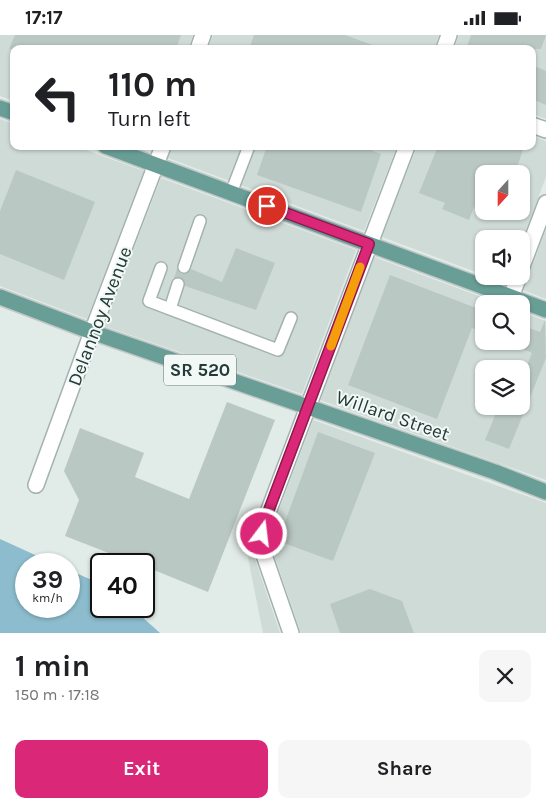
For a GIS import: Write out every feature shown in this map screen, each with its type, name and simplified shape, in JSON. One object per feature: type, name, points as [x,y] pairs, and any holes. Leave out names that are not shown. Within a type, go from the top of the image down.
[{"type":"main road","points":[[116,150],[506,295]]},
{"type":"main road","name":"Willard Street","points":[[0,297],[92,332],[546,492]]},
{"type":"main road","points":[[530,304],[546,310]]},
{"type":"street","name":"Delannoy Avenue","points":[[36,485],[162,150]]},
{"type":"street","points":[[291,633],[263,552],[262,534],[267,515],[405,150]]},
{"type":"street","points":[[530,245],[546,203]]},
{"type":"lane","points":[[231,193],[247,150]]},
{"type":"lane","points":[[184,267],[200,221]]},
{"type":"lane","points":[[161,268],[149,301],[278,350],[291,318]]},
{"type":"lane","points":[[170,309],[178,284]]},
{"type":"shaded area","points":[[0,35],[193,35],[189,45],[10,45],[10,100],[0,96]]},
{"type":"shaded area","points":[[213,35],[439,35],[435,45],[209,45]]},
{"type":"shaded area","points":[[459,35],[546,35],[546,119],[536,115],[536,45],[455,45]]},
{"type":"shaded area","points":[[0,119],[10,123],[10,150],[86,150],[144,171],[87,319],[0,286]]},
{"type":"shaded area","points":[[536,137],[546,141],[546,177],[530,219],[530,165],[475,165],[475,220],[530,220],[526,230],[475,230],[475,272],[382,237],[415,150],[536,150]]},
{"type":"shaded area","points":[[171,150],[395,150],[364,231],[168,158]]},
{"type":"shaded area","points":[[161,178],[356,250],[302,394],[104,326]]},
{"type":"shaded area","points":[[546,229],[546,299],[523,290],[525,285],[530,285],[530,271]]},
{"type":"shaded area","points":[[374,257],[476,295],[475,350],[530,350],[530,315],[546,321],[546,480],[320,400]]},
{"type":"shaded area","points":[[313,420],[546,503],[546,633],[301,633],[272,549],[272,534],[276,518]]},
{"type":"shaded area","points":[[253,544],[254,556],[280,633],[263,633],[248,558]]},
{"type":"water","points":[[0,539],[31,553],[15,553],[15,618],[80,618],[80,575],[90,579],[90,618],[143,618],[160,633],[0,633]]},
{"type":"building","points":[[15,35],[181,35],[177,45],[11,45]]},
{"type":"building","points":[[254,35],[345,35],[372,45],[250,45]]},
{"type":"building","points":[[471,35],[546,35],[541,49],[536,49],[536,45],[467,45]]},
{"type":"building","points":[[536,67],[546,71],[546,105],[536,101]]},
{"type":"building","points":[[266,150],[370,150],[381,154],[361,212],[257,175]]},
{"type":"building","points":[[436,150],[523,150],[518,165],[475,165],[475,207],[469,220],[442,209],[445,203],[419,193]]},
{"type":"building","points":[[16,170],[95,202],[64,280],[0,254],[0,211]]},
{"type":"building","points":[[236,248],[275,263],[256,310],[185,286],[183,279],[180,277],[174,278],[177,269],[181,274],[185,274],[191,269],[222,282]]},
{"type":"building","points":[[390,275],[475,308],[475,329],[472,328],[437,419],[348,385]]},
{"type":"building","points":[[545,320],[546,358],[530,397],[529,360],[532,353],[525,350],[530,350],[530,328],[540,332]]},
{"type":"building","points":[[227,402],[275,420],[208,592],[155,570],[155,553],[109,553],[65,536],[79,500],[64,471],[80,428],[144,453],[135,477],[189,499]]},
{"type":"building","points":[[495,415],[523,415],[509,449],[485,440]]},
{"type":"building","points":[[318,432],[375,453],[333,561],[278,541]]},
{"type":"building","points":[[370,589],[402,601],[414,633],[340,633],[330,604]]},
{"type":"slow traffic","points":[[331,346],[360,267]]},
{"type":"route","points":[[262,534],[267,515],[369,244],[267,206]]}]
